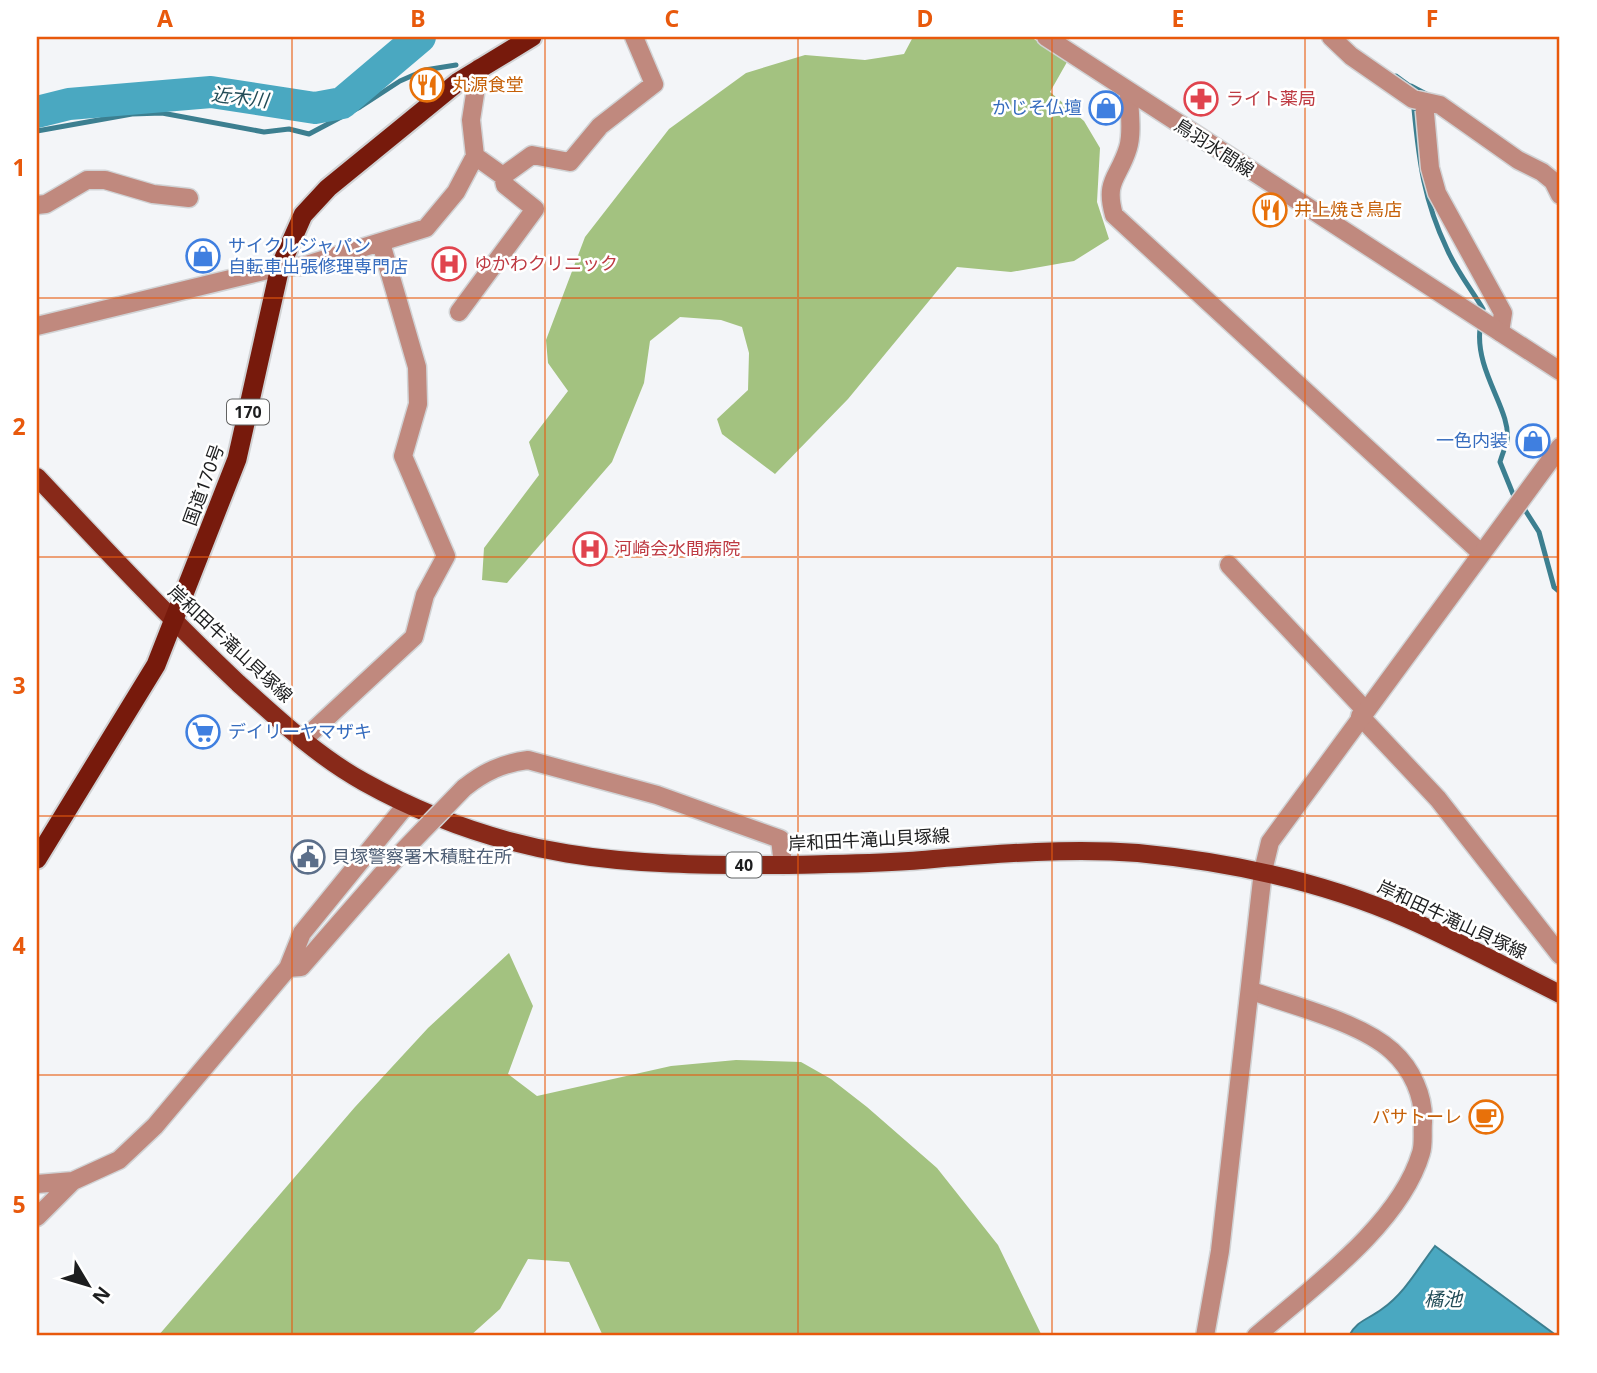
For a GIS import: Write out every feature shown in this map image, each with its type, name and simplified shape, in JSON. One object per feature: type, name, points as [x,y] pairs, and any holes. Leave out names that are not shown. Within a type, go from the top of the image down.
[{"type":"highway","name":"国道170号","points":[[37,859],[139,694],[173,622],[237,459],[280,267],[303,215],[313,203],[458,82],[531,37]]},
{"type":"main road","name":"岸和田牛滝山貝塚線","points":[[37,477],[173,622],[303,740],[356,777],[408,804],[483,834],[555,854],[671,865],[833,865],[1104,852],[1264,871],[1346,895],[1407,918],[1560,994]]},
{"type":"street","points":[[503,176],[532,155],[570,162],[600,125],[654,84],[634,37]]},
{"type":"street","name":"鳥羽水間線","points":[[1046,37],[1560,371]]},
{"type":"street","points":[[1331,37],[1351,56],[1413,99],[1440,105],[1518,160],[1542,172],[1553,181],[1560,195]]},
{"type":"street","points":[[37,326],[280,267],[303,267],[426,228],[456,192],[475,156],[471,120],[479,68]]},
{"type":"street","points":[[1129,93],[1128,147],[1114,174],[1109,195],[1114,215],[1481,553]]},
{"type":"street","points":[[1424,102],[1430,168],[1437,193],[1503,313],[1500,332]]},
{"type":"street","points":[[459,312],[535,209],[505,185],[503,176],[475,156]]},
{"type":"street","points":[[37,205],[46,204],[87,180],[105,180],[153,194],[190,198]]},
{"type":"street","points":[[303,740],[414,637],[425,594],[446,556],[403,456],[418,404],[417,368],[382,243]]},
{"type":"street","points":[[1205,1336],[1220,1251],[1264,871],[1270,842],[1362,713],[1560,447]]},
{"type":"street","points":[[1229,565],[1438,799],[1560,955]]},
{"type":"street","points":[[288,968],[301,967],[398,856],[480,775],[509,762],[528,760],[657,795],[780,839],[783,864]]},
{"type":"street","points":[[37,1184],[73,1181],[119,1160],[155,1126],[288,968],[302,933],[408,804]]},
{"type":"street","points":[[1252,990],[1363,1032],[1392,1051],[1411,1074],[1423,1107],[1422,1152],[1396,1202],[1349,1255],[1256,1336]]},
{"type":"street","points":[[37,1217],[73,1181]]},
{"type":"green space","points":[[913,37],[1031,37],[1067,62],[1050,92],[1084,121],[1100,148],[1097,202],[1109,239],[1074,261],[1011,272],[957,267],[848,399],[775,474],[722,434],[717,419],[748,390],[749,353],[742,327],[721,320],[680,317],[650,341],[644,383],[612,462],[507,583],[482,580],[484,548],[539,475],[529,442],[568,391],[548,363],[546,340],[585,237],[669,129],[746,73],[805,55],[865,60],[904,54]]},
{"type":"green space","points":[[509,953],[533,1006],[508,1074],[537,1096],[671,1066],[736,1060],[801,1062],[831,1079],[867,1107],[937,1168],[998,1245],[1042,1336],[603,1336],[569,1262],[528,1259],[500,1309],[470,1336],[158,1336],[355,1107],[428,1028]]},
{"type":"water","name":"橘池","points":[[1435,1246],[1557,1336],[1349,1336],[1359,1324],[1398,1296]]},
{"type":"waterway","name":"近木川","points":[[37,112],[69,104],[211,92],[315,108],[342,103],[420,37]]},
{"type":"waterway","points":[[37,131],[132,114],[162,113],[264,132],[289,129],[309,134],[360,107],[400,81],[425,70],[456,65]]},
{"type":"waterway","points":[[1395,78],[1396,76],[1411,87]]},
{"type":"waterway","points":[[1411,86],[1430,96]]},
{"type":"waterway","points":[[1414,109],[1421,163],[1433,214],[1451,257],[1483,309]]},
{"type":"waterway","points":[[1480,329],[1483,360],[1507,429],[1507,441],[1500,462],[1513,494]]},
{"type":"waterway","points":[[1525,510],[1539,532],[1554,587],[1560,592]]},
{"type":"place","name":"丸源食堂","points":[[427,85]]},
{"type":"place","name":"ライト薬局","points":[[1201,99]]},
{"type":"place","name":"かじそ仏壇","points":[[1106,108]]},
{"type":"place","name":"井上焼き鳥店","points":[[1270,210]]},
{"type":"place","name":"サイクルジャパン 自転車出張修理専門店","points":[[203,256]]},
{"type":"place","name":"ゆかわクリニック","points":[[449,264]]},
{"type":"place","name":"一色内装","points":[[1533,441]]},
{"type":"place","name":"河崎会水間病院","points":[[590,549]]},
{"type":"place","name":"デイリーヤマザキ","points":[[203,732]]},
{"type":"place","name":"貝塚警察署木積駐在所","points":[[308,857]]},
{"type":"place","name":"パサトーレ","points":[[1486,1117]]}]
